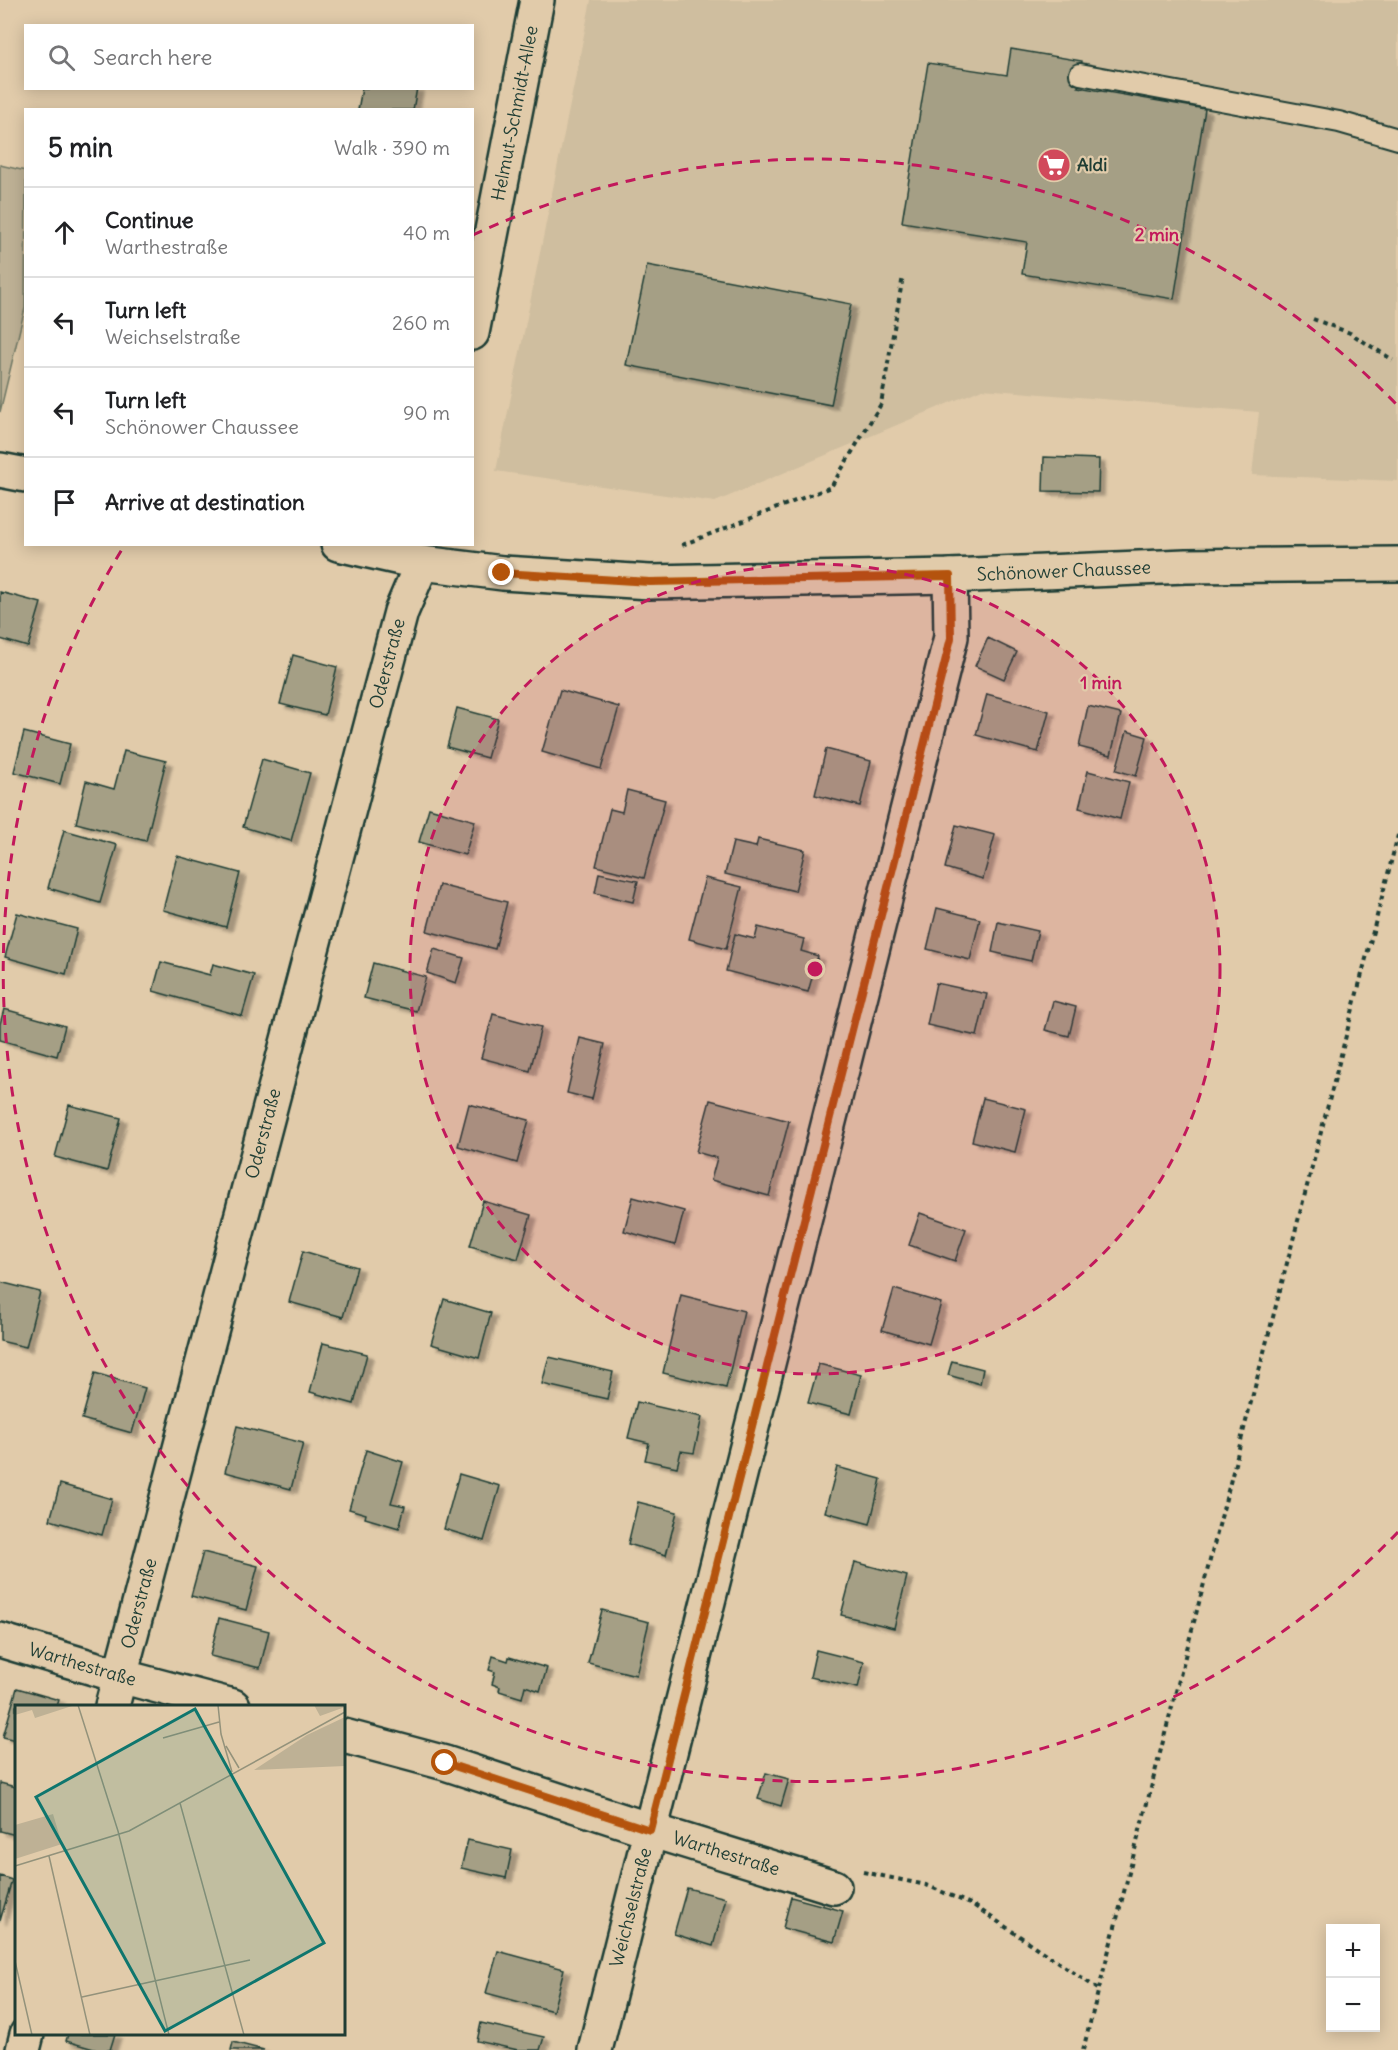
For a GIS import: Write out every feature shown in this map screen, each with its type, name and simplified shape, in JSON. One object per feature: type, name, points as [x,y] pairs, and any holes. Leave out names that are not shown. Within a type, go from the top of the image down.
[{"type":"street","name":"Helmut-Schmidt-Allee","points":[[474,323],[537,0]]},
{"type":"street","points":[[0,470],[24,475]]},
{"type":"street","name":"Schönower Chaussee","points":[[355,546],[425,554],[502,573],[650,582],[950,576],[1186,566],[1398,564]]},
{"type":"street","name":"Oderstraße","points":[[116,1691],[401,612],[425,554]]},
{"type":"street","name":"Weichselstraße","points":[[595,2050],[951,638],[950,576]]},
{"type":"street","name":"Warthestraße","points":[[0,1640],[116,1691],[218,1705]]},
{"type":"street","name":"Warthestraße","points":[[345,1736],[445,1763],[834,1887]]},
{"type":"street","points":[[22,2050],[27,2035]]},
{"type":"lane","points":[[1080,75],[1339,122],[1398,139]]},
{"type":"path","points":[[682,545],[831,487],[881,404],[903,276]]},
{"type":"path","points":[[1313,319],[1350,333],[1393,360]]},
{"type":"path","points":[[1083,2050],[1398,835]]},
{"type":"path","points":[[834,1887],[854,1871],[926,1885],[974,1905],[1098,1989]]},
{"type":"shaded area","points":[[591,0],[1398,0],[1398,481],[1252,475],[1259,412],[982,389],[715,502],[496,471]]},
{"type":"shaded area","points":[[0,165],[24,171],[24,312],[0,412]]},
{"type":"building","name":"Aldi","points":[[1011,49],[1082,61],[1078,87],[1205,109],[1174,299],[1022,274],[1027,242],[902,222],[928,63],[1007,75]]},
{"type":"building","points":[[362,90],[417,90],[413,108],[358,108]]},
{"type":"building","points":[[647,265],[851,304],[831,405],[626,365]]},
{"type":"building","points":[[1044,457],[1099,459],[1098,492],[1043,491]]},
{"type":"building","points":[[0,592],[41,603],[28,647],[0,639]]},
{"type":"building","points":[[988,638],[1017,652],[1004,679],[975,666]]},
{"type":"building","points":[[293,655],[337,667],[325,715],[280,704]]},
{"type":"building","points":[[560,690],[619,707],[601,769],[542,752]]},
{"type":"building","points":[[987,694],[1049,711],[1038,752],[976,735]]},
{"type":"building","points":[[1088,706],[1121,714],[1111,755],[1079,747]]},
{"type":"building","points":[[457,708],[498,719],[487,758],[447,747]]},
{"type":"building","points":[[1127,731],[1147,737],[1136,776],[1116,770]]},
{"type":"building","points":[[24,732],[70,744],[60,784],[14,772]]},
{"type":"building","points":[[826,749],[871,761],[860,806],[815,795]]},
{"type":"building","points":[[124,751],[166,761],[146,841],[76,823],[86,781],[114,789]]},
{"type":"building","points":[[262,759],[310,773],[291,841],[243,827]]},
{"type":"building","points":[[1088,771],[1129,782],[1120,819],[1079,808]]},
{"type":"building","points":[[627,790],[665,800],[644,878],[596,866],[610,809],[622,812]]},
{"type":"building","points":[[429,808],[475,821],[465,855],[419,842]]},
{"type":"building","points":[[956,825],[995,835],[983,879],[945,868]]},
{"type":"building","points":[[64,830],[117,845],[100,903],[48,888]]},
{"type":"building","points":[[758,839],[805,850],[795,891],[725,874],[733,842],[756,847]]},
{"type":"building","points":[[177,856],[240,873],[226,927],[163,910]]},
{"type":"building","points":[[599,873],[638,881],[633,902],[595,893]]},
{"type":"building","points":[[705,878],[742,887],[726,949],[689,939]]},
{"type":"building","points":[[439,885],[507,902],[495,949],[427,931]]},
{"type":"building","points":[[937,908],[980,919],[970,960],[927,949]]},
{"type":"building","points":[[17,913],[77,929],[66,974],[5,957]]},
{"type":"building","points":[[998,922],[1038,931],[1031,961],[992,952]]},
{"type":"building","points":[[758,927],[804,939],[801,951],[818,956],[808,992],[726,971],[735,934],[755,939]]},
{"type":"building","points":[[434,949],[464,958],[456,983],[427,973]]},
{"type":"building","points":[[161,962],[210,975],[213,964],[254,975],[242,1016],[153,991]]},
{"type":"building","points":[[373,963],[426,977],[416,1011],[364,998]]},
{"type":"building","points":[[936,983],[987,994],[977,1036],[927,1025]]},
{"type":"building","points":[[1053,1001],[1076,1007],[1069,1036],[1045,1030]]},
{"type":"building","points":[[4,1009],[65,1026],[57,1056],[0,1040],[0,1024]]},
{"type":"building","points":[[493,1014],[541,1027],[530,1071],[481,1058]]},
{"type":"building","points":[[580,1038],[605,1044],[592,1099],[567,1093]]},
{"type":"building","points":[[983,1098],[1026,1109],[1015,1152],[972,1141]]},
{"type":"building","points":[[710,1100],[789,1121],[769,1196],[711,1180],[717,1158],[696,1152]]},
{"type":"building","points":[[469,1104],[529,1120],[517,1163],[458,1146]]},
{"type":"building","points":[[69,1105],[121,1118],[107,1171],[55,1157]]},
{"type":"building","points":[[633,1197],[684,1211],[675,1245],[624,1231]]},
{"type":"building","points":[[483,1201],[531,1215],[518,1259],[470,1246]]},
{"type":"building","points":[[920,1213],[966,1229],[955,1261],[909,1245]]},
{"type":"building","points":[[303,1251],[357,1267],[343,1317],[289,1302]]},
{"type":"building","points":[[0,1282],[40,1292],[26,1347],[0,1341]]},
{"type":"building","points":[[894,1289],[941,1303],[929,1344],[882,1330]]},
{"type":"building","points":[[681,1295],[744,1311],[726,1388],[663,1373]]},
{"type":"building","points":[[444,1299],[491,1313],[479,1358],[431,1344]]},
{"type":"building","points":[[323,1343],[367,1354],[354,1404],[310,1392]]},
{"type":"building","points":[[549,1357],[613,1372],[607,1399],[542,1384]]},
{"type":"building","points":[[952,1361],[983,1369],[980,1384],[948,1375]]},
{"type":"building","points":[[819,1364],[861,1375],[851,1414],[808,1403]]},
{"type":"building","points":[[95,1373],[145,1388],[132,1433],[82,1419]]},
{"type":"building","points":[[637,1402],[702,1417],[694,1453],[681,1451],[677,1467],[645,1460],[649,1443],[628,1438]]},
{"type":"building","points":[[237,1426],[303,1443],[291,1489],[225,1472]]},
{"type":"building","points":[[366,1450],[403,1462],[391,1503],[405,1506],[399,1528],[365,1518],[366,1514],[349,1509]]},
{"type":"building","points":[[837,1467],[881,1479],[870,1524],[825,1512]]},
{"type":"building","points":[[459,1474],[500,1486],[484,1541],[444,1529]]},
{"type":"building","points":[[60,1484],[112,1499],[102,1535],[50,1520]]},
{"type":"building","points":[[638,1502],[677,1512],[666,1555],[628,1544]]},
{"type":"building","points":[[203,1552],[258,1566],[246,1610],[191,1596]]},
{"type":"building","points":[[855,1562],[907,1576],[894,1628],[841,1615]]},
{"type":"building","points":[[602,1610],[649,1622],[636,1675],[588,1663]]},
{"type":"building","points":[[219,1618],[269,1631],[260,1668],[210,1656]]},
{"type":"building","points":[[816,1650],[864,1662],[858,1688],[810,1677]]},
{"type":"building","points":[[493,1656],[508,1661],[509,1657],[547,1668],[540,1691],[525,1686],[522,1698],[499,1691],[500,1687],[492,1684],[495,1672],[489,1670]]},
{"type":"building","points":[[17,1688],[59,1700],[57,1705],[15,1705],[15,1740],[3,1737]]},
{"type":"building","points":[[766,1773],[789,1779],[781,1806],[758,1799]]},
{"type":"building","points":[[0,1783],[15,1787],[15,1835],[0,1831]]},
{"type":"building","points":[[468,1840],[512,1850],[506,1878],[461,1868]]},
{"type":"building","points":[[0,1876],[12,1880],[0,1921]]},
{"type":"building","points":[[687,1888],[726,1898],[713,1946],[674,1934]]},
{"type":"building","points":[[791,1897],[843,1911],[834,1942],[783,1928]]},
{"type":"building","points":[[498,1951],[564,1969],[553,2011],[486,1993]]},
{"type":"building","points":[[481,2023],[544,2037],[540,2050],[518,2050],[477,2041]]},
{"type":"building","points":[[68,2035],[115,2035],[110,2050],[97,2050],[66,2041]]},
{"type":"building","points":[[233,2042],[264,2050],[231,2050]]},
{"type":"place","name":"Aldi","points":[[1054,165]]},
{"type":"route","points":[[445,1763],[650,1830],[951,638],[950,576],[650,582],[502,573]]}]
